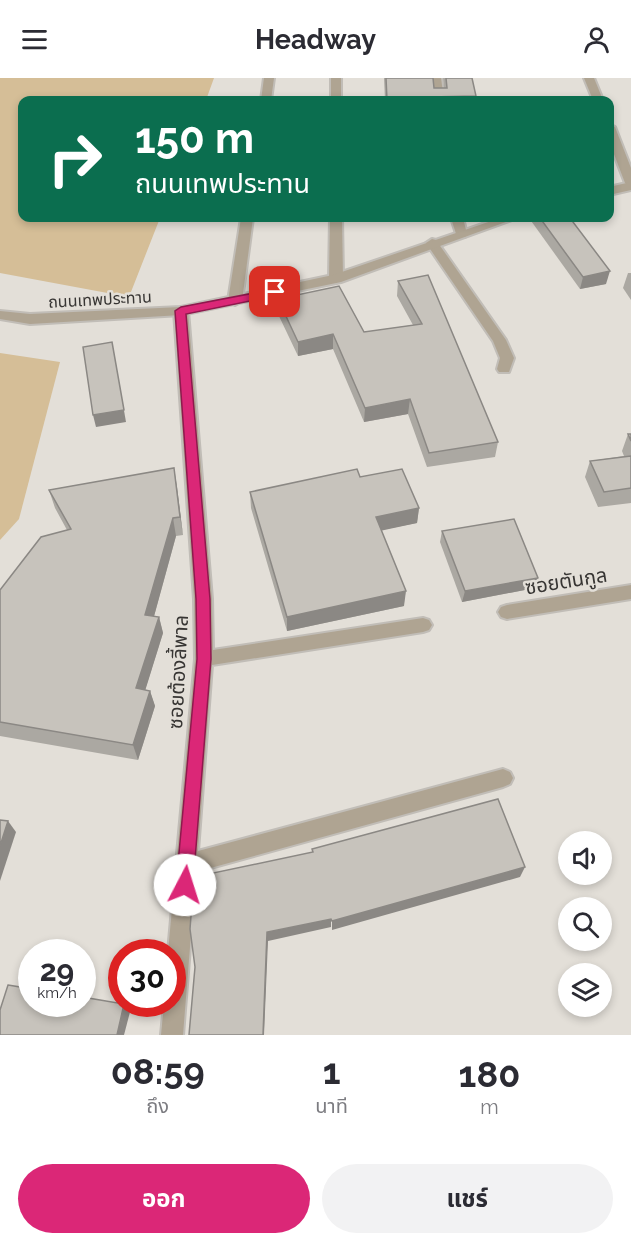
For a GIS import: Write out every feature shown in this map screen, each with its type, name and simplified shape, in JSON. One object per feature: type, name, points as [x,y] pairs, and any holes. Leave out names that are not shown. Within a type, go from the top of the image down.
[{"type":"street","points":[[267,96],[269,78]]},
{"type":"street","points":[[336,78],[336,96]]},
{"type":"street","points":[[436,78],[438,96]]},
{"type":"street","points":[[589,78],[596,96]]},
{"type":"street","points":[[614,140],[631,184],[614,189]]},
{"type":"street","points":[[235,301],[247,222]]},
{"type":"street","points":[[336,222],[336,279]]},
{"type":"street","points":[[458,222],[461,234]]},
{"type":"street","name":"ถนนเทพประทาน","points":[[0,315],[30,319],[181,311],[235,301],[336,279],[432,243],[498,222]]},
{"type":"street","points":[[432,243],[499,340],[507,358],[504,369]]},
{"type":"street","name":"ซอยต้องลี้พาล","points":[[172,1035],[204,659],[203,599],[181,311]]},
{"type":"street","name":"ซอยตันกูล","points":[[507,612],[631,592]]},
{"type":"street","points":[[204,659],[423,625]]},
{"type":"street","points":[[186,864],[503,778]]},
{"type":"shaded area","points":[[0,78],[214,78],[207,96],[18,96],[18,222],[158,222],[129,297],[0,273]]},
{"type":"shaded area","points":[[0,353],[60,362],[19,519],[0,540]]},
{"type":"building","points":[[386,78],[433,78],[434,88],[447,88],[446,78],[472,78],[476,96],[387,96]]},
{"type":"building","points":[[543,222],[573,222],[610,271],[583,277]]},
{"type":"building","points":[[428,275],[498,442],[429,453],[410,399],[365,408],[333,334],[298,342],[278,299],[339,286],[364,332],[422,324],[398,281]]},
{"type":"building","points":[[112,342],[124,410],[93,415],[83,347]]},
{"type":"building","points":[[631,456],[631,488],[604,492],[590,461]]},
{"type":"building","points":[[174,468],[180,517],[173,518],[145,615],[159,617],[136,688],[150,691],[133,745],[0,722],[0,590],[41,537],[71,529],[49,490]]},
{"type":"building","points":[[357,469],[360,477],[402,469],[419,508],[376,517],[406,591],[287,617],[250,492]]},
{"type":"building","points":[[514,519],[538,578],[465,591],[442,531]]},
{"type":"building","points":[[498,799],[525,867],[332,921],[331,919],[267,932],[263,1035],[189,1035],[195,967],[190,929],[194,877],[313,852],[312,849]]},
{"type":"building","points":[[0,820],[8,821],[0,846]]},
{"type":"building","points":[[8,985],[18,987],[18,1017],[96,1017],[96,999],[108,1001],[108,1017],[121,1017],[117,1035],[0,1035],[0,1010]]},
{"type":"route","points":[[185,885],[204,659],[203,599],[181,311],[275,292]]}]
